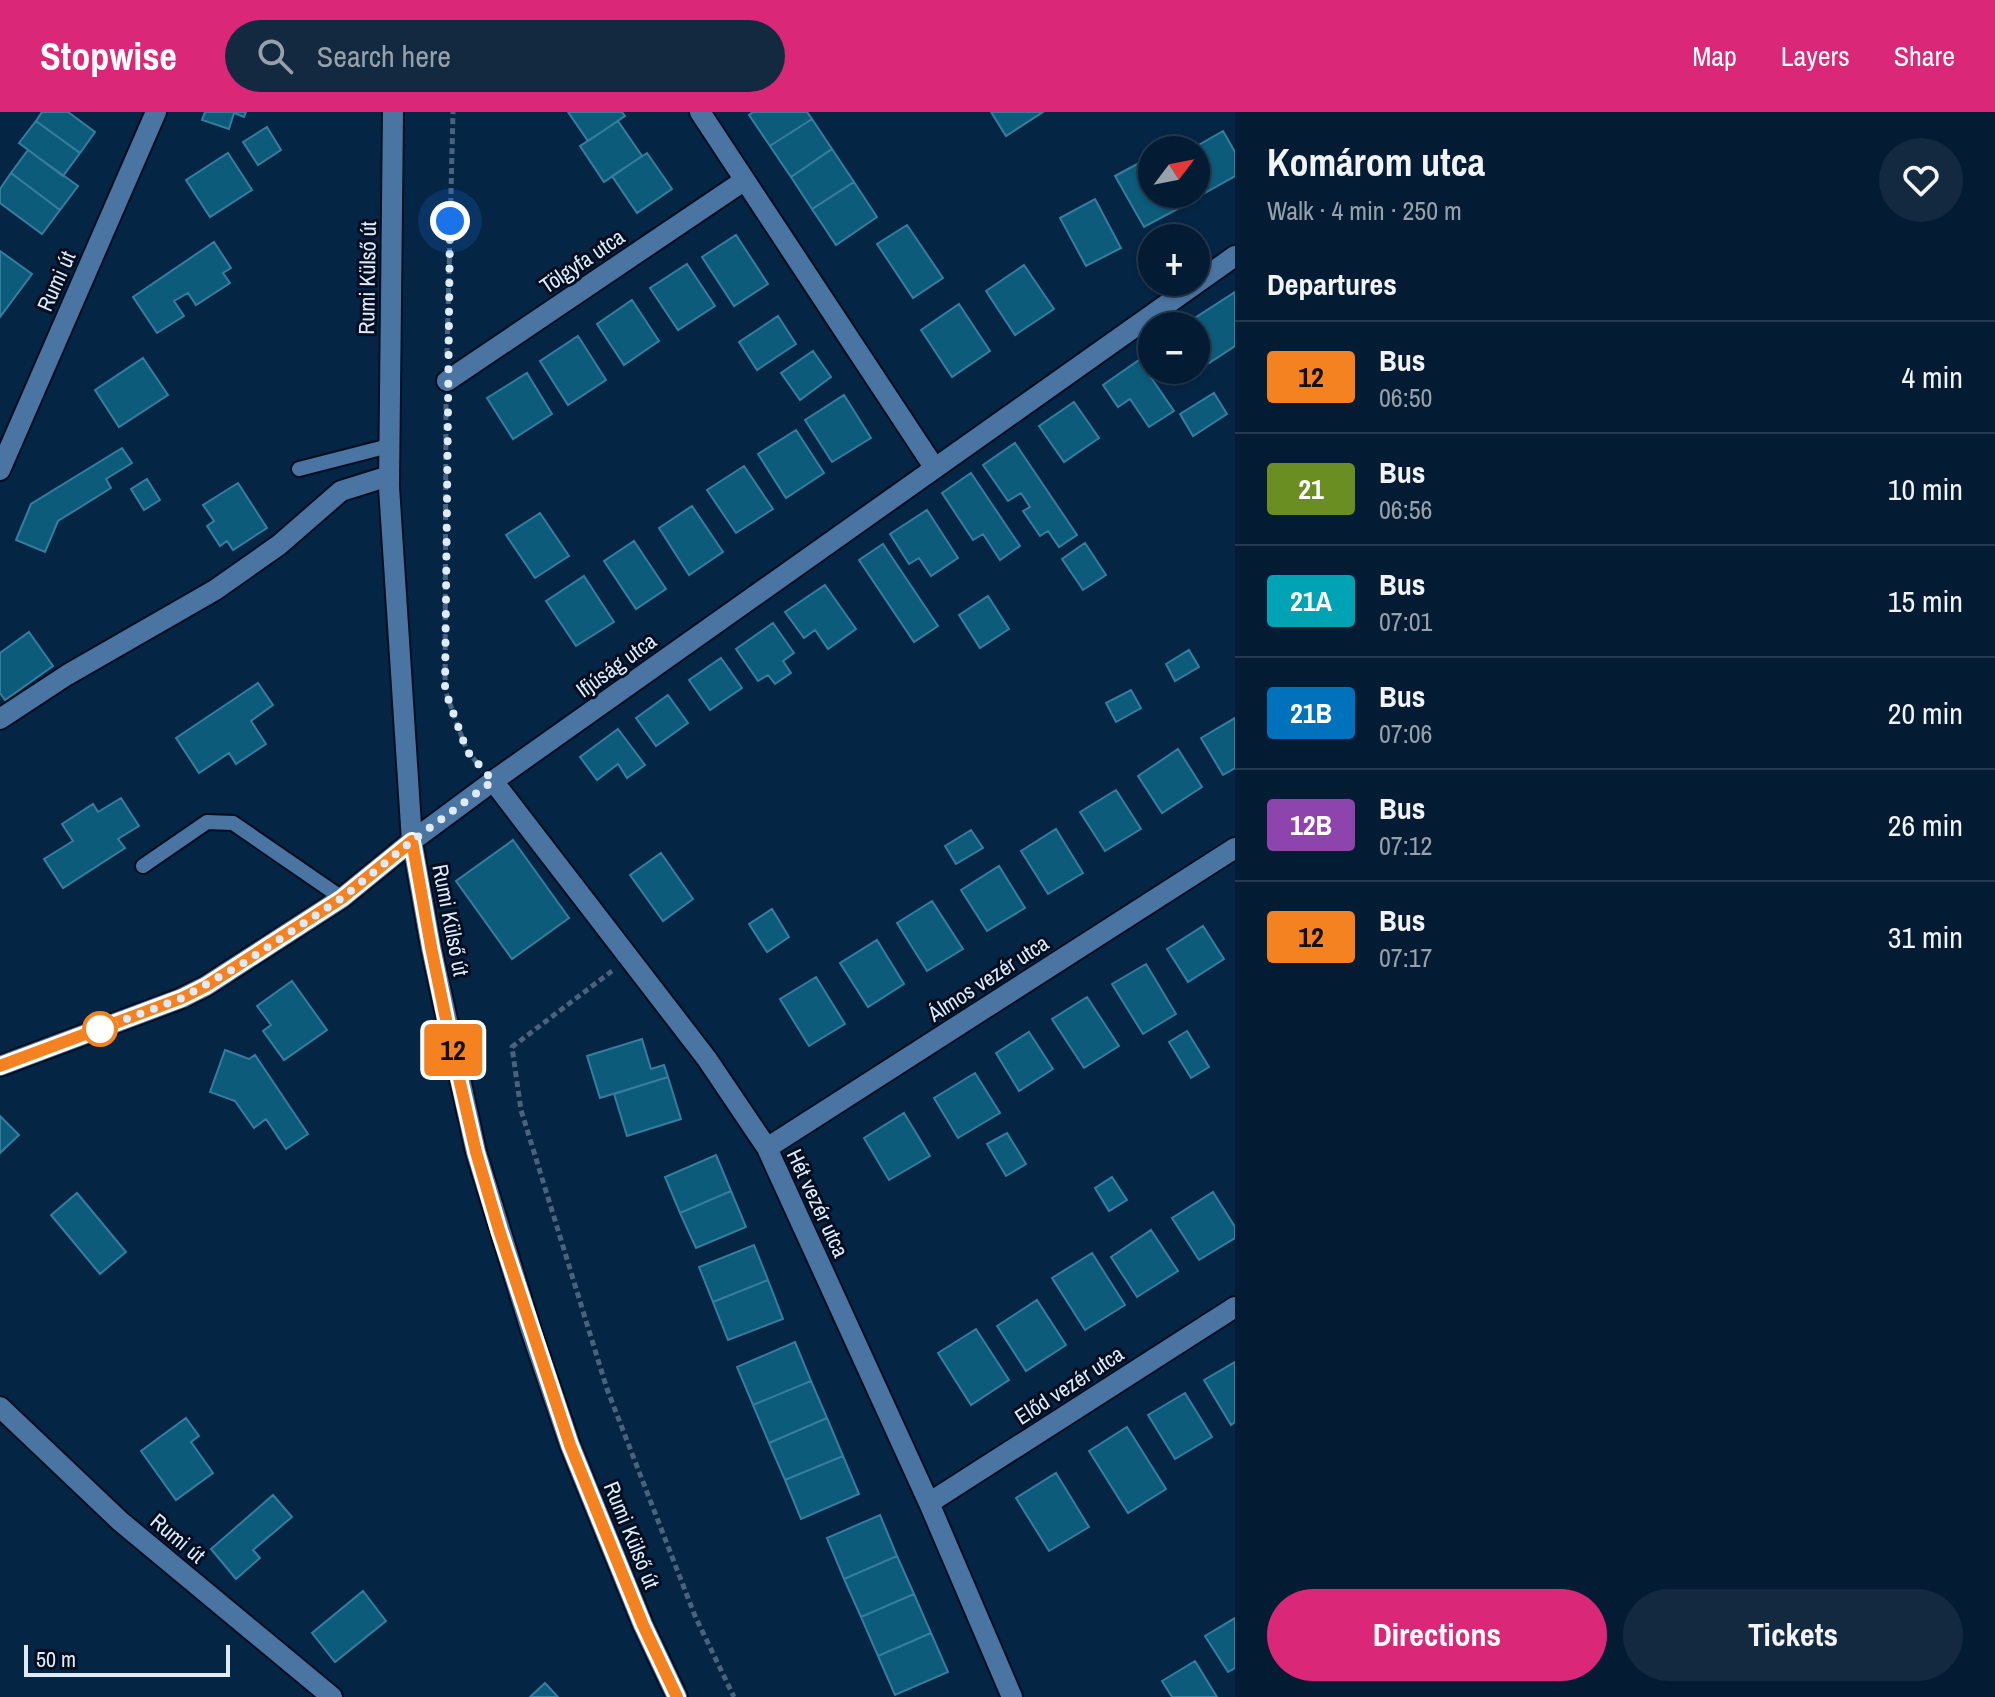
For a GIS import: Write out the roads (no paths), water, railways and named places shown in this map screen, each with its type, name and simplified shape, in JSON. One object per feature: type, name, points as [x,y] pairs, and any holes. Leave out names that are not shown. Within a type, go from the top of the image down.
[{"type":"street","name":"Rumi út","points":[[0,470],[156,112]]},
{"type":"street","name":"Rumi Külső út","points":[[393,112],[389,476],[412,841],[452,1048],[476,1152],[499,1230],[570,1445],[643,1625],[677,1697]]},
{"type":"street","points":[[700,112],[934,467]]},
{"type":"street","name":"Tölgyfa utca","points":[[447,381],[745,180]]},
{"type":"street","name":"Ifjúság utca","points":[[0,1066],[182,998],[242,964],[342,898],[493,781],[1235,256]]},
{"type":"street","points":[[0,719],[67,675],[215,590],[279,545],[341,491],[389,476]]},
{"type":"street","name":"Hét vezér utca","points":[[493,781],[707,1059],[767,1148],[929,1503],[1012,1697]]},
{"type":"street","name":"Álmos vezér utca","points":[[767,1148],[1235,848]]},
{"type":"street","name":"Előd vezér utca","points":[[929,1503],[1235,1307]]},
{"type":"street","name":"Rumi út","points":[[0,1407],[120,1521],[332,1697]]},
{"type":"lane","points":[[299,469],[389,446]]},
{"type":"lane","points":[[143,866],[207,822],[233,823],[342,898]]}]
